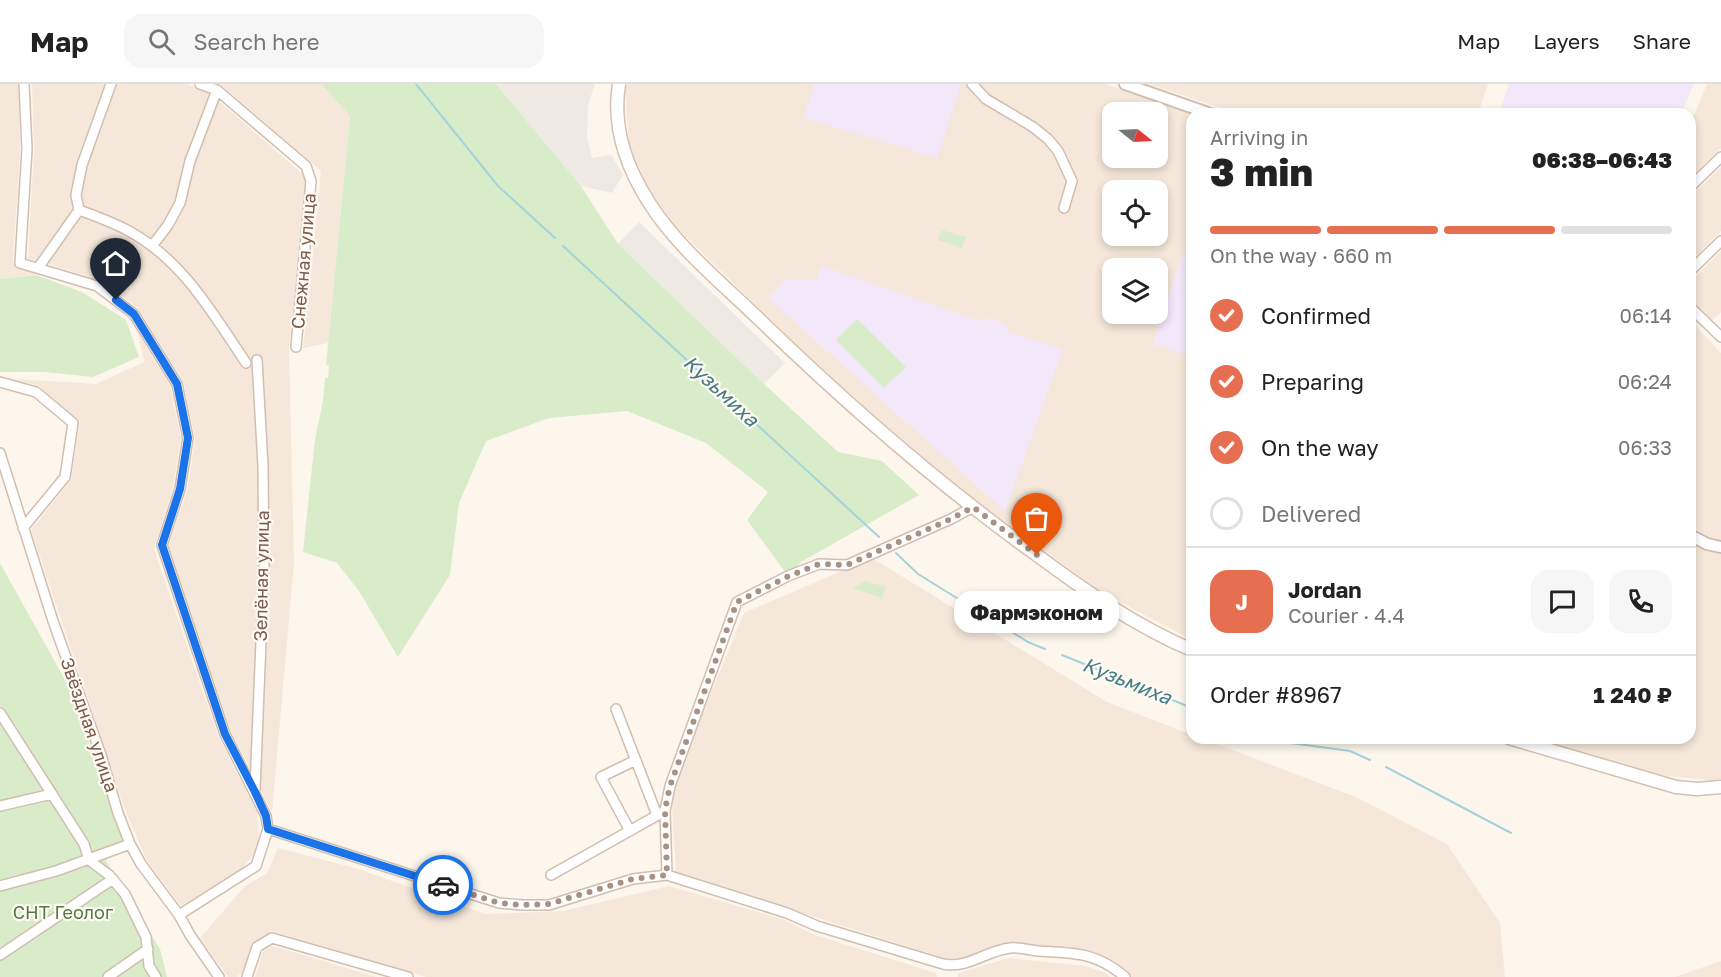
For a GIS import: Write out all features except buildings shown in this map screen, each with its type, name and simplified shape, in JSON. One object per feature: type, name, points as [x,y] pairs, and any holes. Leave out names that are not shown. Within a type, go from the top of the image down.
[{"type":"main road","points":[[619,84],[617,122],[622,148],[636,181],[669,230],[828,386],[891,442],[973,507],[1097,598],[1149,629],[1186,647]]},
{"type":"main road","points":[[1529,744],[1676,787],[1697,789],[1721,787]]},
{"type":"street","points":[[24,84],[27,148],[20,263],[97,286],[134,314],[177,384],[188,438],[180,489],[162,545],[225,734],[266,816],[268,829],[256,866],[179,915]]},
{"type":"street","points":[[80,210],[76,195],[82,165],[111,84]]},
{"type":"street","name":"Снежная улица","points":[[200,84],[213,87],[306,166],[311,181],[296,348]]},
{"type":"street","points":[[972,84],[986,99],[1042,134],[1058,151],[1072,181],[1064,208]]},
{"type":"street","points":[[1125,84],[1194,108]]},
{"type":"street","points":[[152,246],[168,225],[180,203],[190,161],[213,87]]},
{"type":"street","points":[[1696,181],[1721,157]]},
{"type":"street","points":[[38,268],[80,210]]},
{"type":"street","points":[[80,210],[126,229],[174,264],[196,289],[246,363]]},
{"type":"street","points":[[1696,265],[1721,241]]},
{"type":"street","points":[[1696,313],[1721,337]]},
{"type":"street","points":[[1713,329],[1721,322]]},
{"type":"street","name":"Зелёная улица","points":[[255,792],[264,568],[263,466],[257,360]]},
{"type":"street","points":[[0,382],[36,392],[73,423],[65,477],[23,528]]},
{"type":"street","name":"Звёздная улица","points":[[0,455],[130,844],[141,864],[179,915],[219,977]]},
{"type":"street","points":[[551,875],[661,813],[737,602],[819,564],[847,565],[973,507]]},
{"type":"street","points":[[1696,538],[1707,544],[1721,547]]},
{"type":"street","points":[[616,709],[636,760],[661,813],[667,875]]},
{"type":"street","points":[[0,713],[4,728],[84,843],[89,860],[113,879],[125,894],[146,937],[149,966],[156,977]]},
{"type":"street","points":[[630,831],[602,777],[636,760]]},
{"type":"street","points":[[0,806],[52,794]]},
{"type":"street","points":[[268,829],[499,903],[549,904],[633,879],[667,875],[787,913],[817,926],[943,964],[964,965],[1010,948],[1086,955],[1110,964],[1125,977]]},
{"type":"street","points":[[0,886],[89,860],[130,844]]},
{"type":"street","points":[[0,955],[113,879]]},
{"type":"street","points":[[247,977],[257,947],[272,938],[408,977]]},
{"type":"street","points":[[108,977],[148,949]]},
{"type":"shaded area","points":[[0,84],[18,84],[20,149],[13,263],[36,275],[0,279]]},
{"type":"shaded area","points":[[32,84],[188,84],[213,96],[308,179],[289,347],[294,563],[272,812],[231,731],[168,546],[187,492],[195,439],[183,381],[138,308],[100,280],[28,258],[34,149]]},
{"type":"shaded area","points":[[220,84],[321,84],[350,116],[328,343],[303,348],[321,171]]},
{"type":"shaded area","points":[[496,84],[595,84],[588,105],[587,137],[592,158],[611,155],[623,175],[612,193],[581,186]]},
{"type":"shaded area","points":[[627,84],[1105,84],[1159,102],[1102,102],[1102,168],[1168,168],[1168,105],[1186,111],[1186,637],[1101,592],[955,485],[833,381],[674,225],[648,187],[629,146],[625,91]]},
{"type":"shaded area","points":[[814,84],[959,84],[960,88],[937,158],[804,118]]},
{"type":"shaded area","points":[[1149,84],[1488,84],[1480,108],[1220,108]]},
{"type":"shaded area","points":[[1509,84],[1694,84],[1683,108],[1501,108]]},
{"type":"shaded area","points":[[1707,84],[1721,84],[1721,148],[1696,172],[1696,110]]},
{"type":"shaded area","points":[[1721,167],[1721,231],[1696,256],[1696,191]]},
{"type":"shaded area","points":[[639,222],[785,363],[764,384],[618,244]]},
{"type":"shaded area","points":[[1721,251],[1721,312],[1712,321],[1696,304],[1696,276]]},
{"type":"shaded area","points":[[1182,255],[1186,255],[1186,355],[1153,344],[1160,324],[1168,324],[1168,298]]},
{"type":"shaded area","points":[[822,266],[979,321],[990,318],[1007,325],[1007,332],[1063,349],[1005,511],[768,298],[785,280],[817,280]]},
{"type":"shaded area","points":[[1696,326],[1721,353],[1721,539],[1710,538],[1696,528]]},
{"type":"shaded area","points":[[138,333],[170,386],[181,438],[173,488],[154,549],[218,736],[257,811],[260,848],[236,875],[181,906],[147,861],[125,810],[31,530],[71,480],[80,422],[39,386],[14,379],[96,384],[144,362]]},
{"type":"shaded area","points":[[1696,546],[1706,551],[1721,553],[1721,779],[1715,781],[1659,775],[1549,744],[1696,744]]},
{"type":"shaded area","points":[[872,558],[1107,702],[1186,733],[1186,744],[1217,744],[1356,797],[1447,844],[1500,923],[1505,977],[1129,977],[1113,961],[1087,952],[1010,944],[963,958],[944,958],[676,873],[671,789],[744,613]]},
{"type":"shaded area","points":[[278,848],[355,868],[486,914],[563,911],[669,886],[785,920],[815,935],[936,973],[937,977],[426,977],[272,931],[252,943],[243,971],[237,977],[228,977],[200,938],[245,886],[267,873]]},
{"type":"shaded area","points":[[273,946],[377,977],[255,977],[263,952]]},
{"type":"shaded area","points":[[1009,958],[1085,966],[1106,973],[1110,977],[958,977],[959,973]]},
{"type":"shaded area","points":[[1721,961],[1721,977],[1675,977]]},
{"type":"green space","points":[[321,84],[496,84],[581,186],[618,244],[838,452],[882,461],[919,495],[801,562],[788,576],[747,520],[768,492],[706,443],[627,411],[549,418],[486,441],[459,503],[450,575],[398,657],[359,591],[337,563],[303,552],[315,439],[325,378],[328,378],[329,365],[326,365],[350,116]]},
{"type":"green space","points":[[942,230],[966,237],[962,248],[938,240]]},
{"type":"green space","points":[[36,275],[82,292],[126,320],[139,357],[93,377],[45,372],[0,372],[0,279]]},
{"type":"green space","points":[[857,319],[906,367],[884,388],[836,340]]},
{"type":"green space","name":"СНТ Геолог","points":[[0,563],[68,685],[124,839],[106,861],[160,949],[167,977],[0,977]]},
{"type":"green space","points":[[865,581],[886,587],[882,598],[853,588]]},
{"type":"waterway","name":"Кузьмиха","points":[[416,84],[498,186],[555,238]]},
{"type":"waterway","name":"Кузьмиха","points":[[563,246],[879,537]]},
{"type":"waterway","name":"Кузьмиха","points":[[896,553],[918,574],[1028,642],[1045,649]]},
{"type":"waterway","name":"Кузьмиха","points":[[1062,655],[1186,706]]},
{"type":"waterway","name":"Кузьмиха","points":[[1298,744],[1350,751],[1370,760]]},
{"type":"waterway","name":"Кузьмиха","points":[[1386,767],[1511,833]]},
{"type":"way so far","points":[[443,885],[499,903],[549,904],[633,879],[667,875],[665,810],[670,786],[737,602],[819,564],[847,565],[973,507],[1037,555]]},
{"type":"place","name":"Фармэконом","points":[[1037,555]]},
{"type":"route","points":[[116,300],[134,314],[177,384],[188,438],[180,489],[162,545],[225,734],[266,816],[268,829],[368,859],[443,885]]}]
